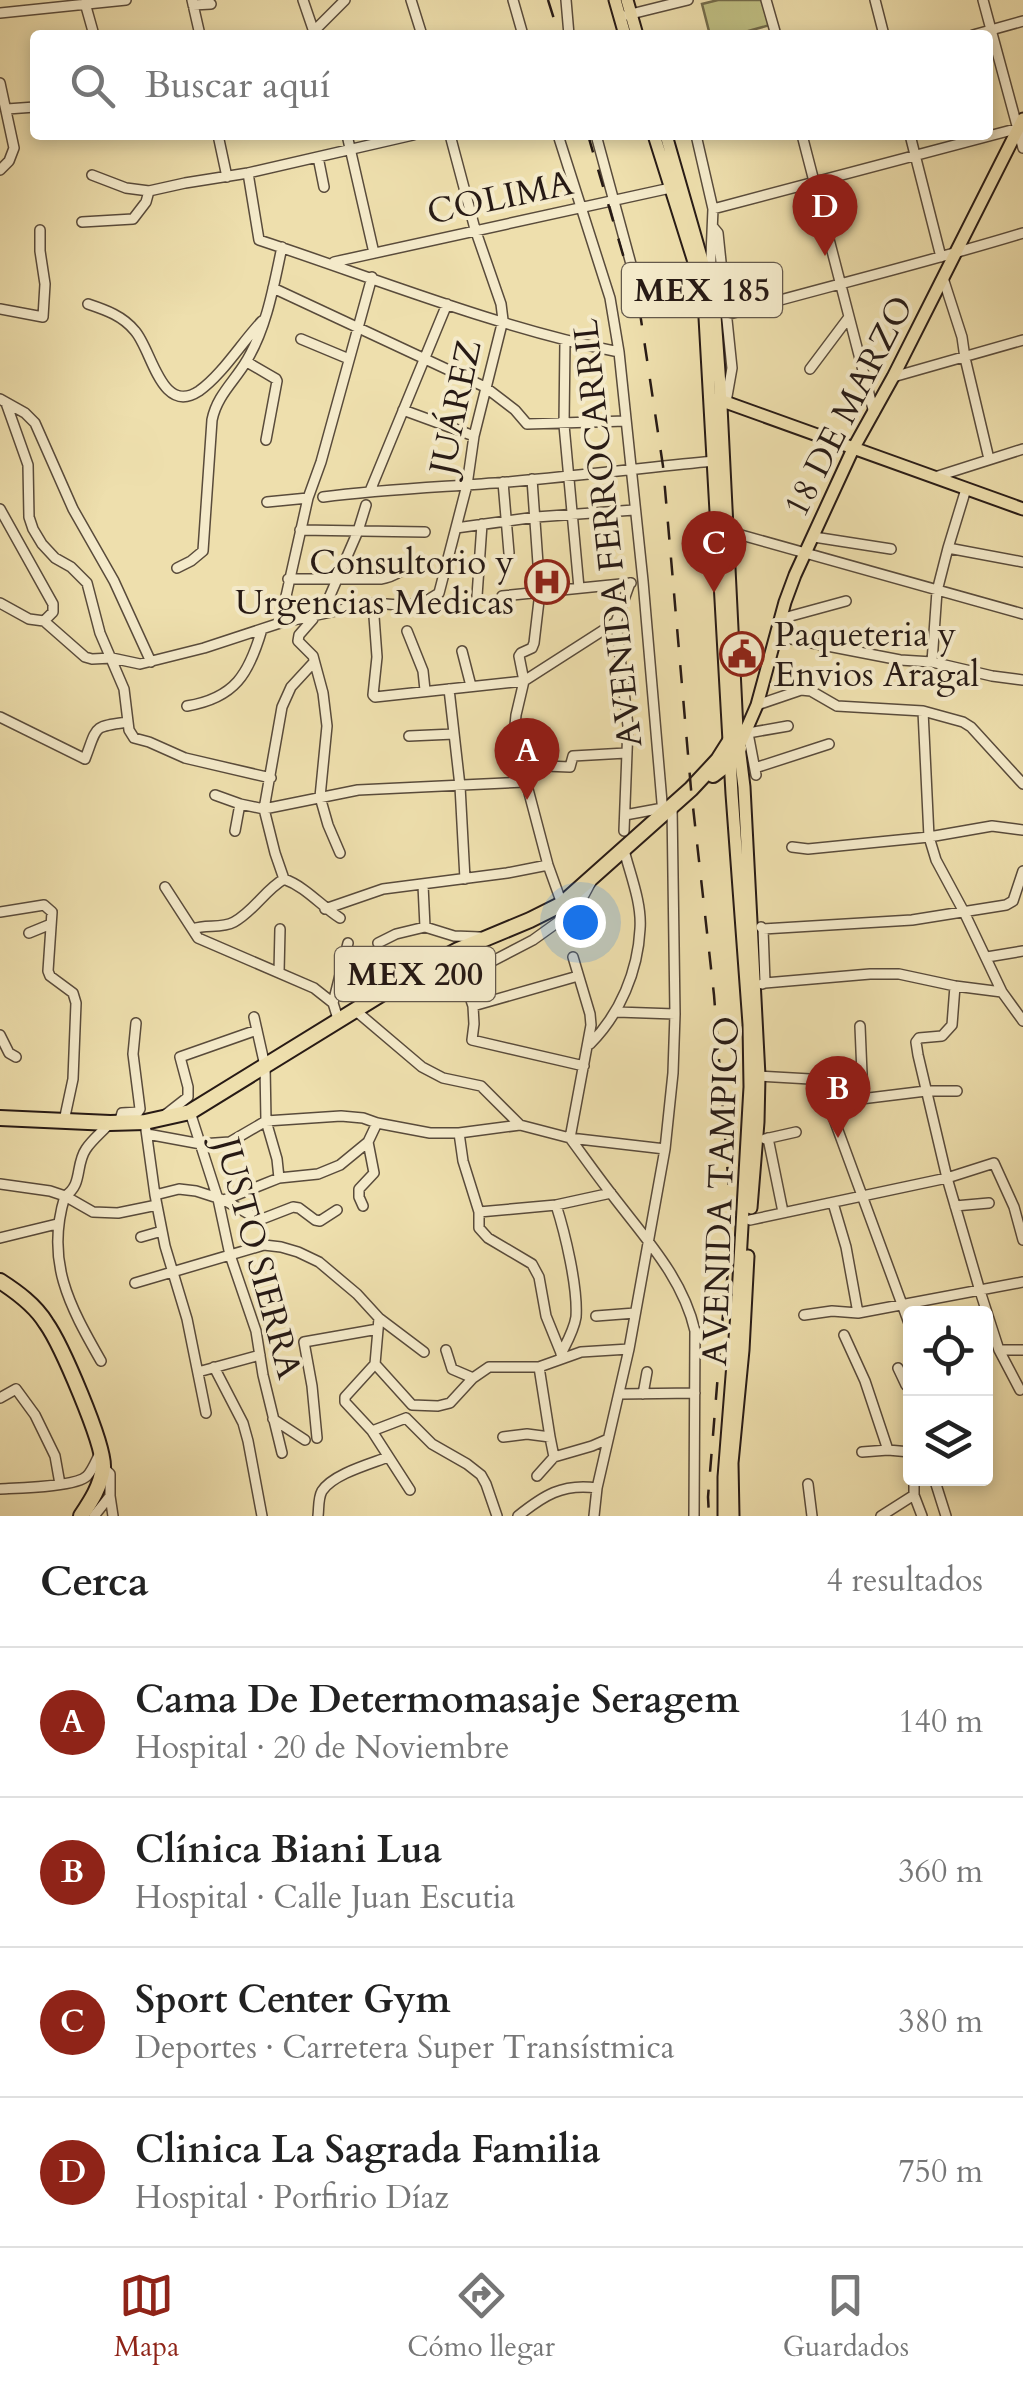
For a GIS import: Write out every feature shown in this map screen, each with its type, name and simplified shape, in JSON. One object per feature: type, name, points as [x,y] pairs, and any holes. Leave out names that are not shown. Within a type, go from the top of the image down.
[{"type":"highway","name":"MEX 200","points":[[0,1118],[146,1128],[190,1112],[422,969],[562,904],[666,810],[730,762],[740,736]]},
{"type":"highway","name":"MEX 200","points":[[691,789],[740,736]]},
{"type":"highway","points":[[0,1282],[45,1320],[58,1343],[102,1460],[96,1492],[81,1516]]},
{"type":"main road","points":[[614,0],[634,30]]},
{"type":"main road","points":[[625,30],[627,0]]},
{"type":"main road","name":"18 DE MARZO","points":[[740,736],[757,705],[788,593],[805,554],[854,449],[1021,125]]},
{"type":"main road","name":"MEX 185","points":[[656,140],[714,302],[727,530],[724,562]]},
{"type":"main road","name":"MEX 185","points":[[667,140],[704,300],[719,400],[713,461],[740,736]]},
{"type":"main road","points":[[719,400],[1023,510]]},
{"type":"main road","name":"AVENIDA TAMPICO","points":[[740,736],[750,916],[760,985],[754,1076]]},
{"type":"main road","name":"AVENIDA TAMPICO","points":[[730,762],[757,1139],[732,1463],[733,1516]]},
{"type":"main road","name":"AVENIDA TAMPICO","points":[[724,1516],[737,1313],[757,1139]]},
{"type":"street","points":[[0,12],[126,0]]},
{"type":"street","points":[[304,0],[312,30]]},
{"type":"street","points":[[317,30],[345,0]]},
{"type":"street","points":[[411,0],[420,30]]},
{"type":"street","points":[[512,0],[521,30]]},
{"type":"street","points":[[566,0],[569,30]]},
{"type":"street","points":[[625,16],[688,0]]},
{"type":"street","points":[[766,0],[775,30]]},
{"type":"street","points":[[875,0],[883,30]]},
{"type":"street","points":[[983,0],[990,30],[1023,22]]},
{"type":"street","points":[[85,2],[93,30]]},
{"type":"street","points":[[199,30],[192,2],[211,4]]},
{"type":"street","points":[[993,39],[1021,125],[1023,148]]},
{"type":"street","points":[[0,83],[14,148],[10,161],[0,170]]},
{"type":"street","points":[[7,110],[30,108]]},
{"type":"street","points":[[993,133],[1021,125]]},
{"type":"street","points":[[219,140],[227,176]]},
{"type":"street","points":[[349,140],[374,253]]},
{"type":"street","points":[[92,175],[126,188],[149,191],[391,140]]},
{"type":"street","points":[[451,140],[475,230],[501,304],[502,320]]},
{"type":"street","name":"AVENIDA FERROCARRIL","points":[[560,140],[610,298],[619,352],[666,810],[675,1014],[665,1149],[650,1242],[594,1516]]},
{"type":"street","points":[[597,140],[644,312]]},
{"type":"street","points":[[697,140],[713,210],[710,282]]},
{"type":"street","points":[[803,140],[874,414]]},
{"type":"street","points":[[912,140],[941,257]]},
{"type":"street","points":[[713,210],[968,140]]},
{"type":"street","points":[[0,142],[14,148]]},
{"type":"street","points":[[318,157],[324,187]]},
{"type":"street","points":[[248,173],[259,240],[564,341],[619,352]]},
{"type":"street","name":"COLIMA","points":[[331,263],[675,187]]},
{"type":"street","points":[[82,222],[133,219],[149,191]]},
{"type":"street","points":[[714,226],[718,233],[732,368],[719,400]]},
{"type":"street","points":[[0,309],[42,317],[45,284],[40,230]]},
{"type":"street","points":[[726,315],[1023,233]]},
{"type":"street","points":[[177,568],[203,551],[215,407],[247,362],[264,319],[282,247]]},
{"type":"street","points":[[280,623],[308,498],[372,277]]},
{"type":"street","points":[[943,278],[962,337],[988,458]]},
{"type":"street","points":[[273,288],[485,387],[527,424],[626,421]]},
{"type":"street","points":[[88,304],[112,312],[131,326],[144,342],[168,392],[180,396],[196,393],[264,319]]},
{"type":"street","points":[[370,491],[447,304]]},
{"type":"street","points":[[810,369],[849,317]]},
{"type":"street","name":"JUÁREZ","points":[[373,603],[421,604],[439,593],[502,320]]},
{"type":"street","points":[[302,340],[350,359]]},
{"type":"street","points":[[894,377],[1023,340]]},
{"type":"street","points":[[564,341],[564,424],[578,588]]},
{"type":"street","points":[[247,362],[276,378],[266,440]]},
{"type":"street","points":[[3,401],[28,465],[33,529],[55,558],[87,583],[100,633],[124,689],[129,730],[134,738],[174,754],[271,778]]},
{"type":"street","points":[[3,401],[34,423],[73,510],[114,581],[145,663]]},
{"type":"street","points":[[403,410],[474,436]]},
{"type":"street","points":[[933,478],[1023,449]]},
{"type":"street","points":[[323,497],[713,461]]},
{"type":"street","points":[[532,479],[540,592],[534,644],[519,656],[524,680],[514,736],[562,904]]},
{"type":"street","points":[[504,482],[509,553]]},
{"type":"street","name":"JUÁREZ","points":[[446,487],[458,496],[461,506]]},
{"type":"street","points":[[932,662],[938,592],[966,489]]},
{"type":"street","points":[[267,502],[308,498]]},
{"type":"street","points":[[340,853],[320,798],[327,726],[323,692],[310,651],[298,638],[319,615],[366,505]]},
{"type":"street","points":[[0,509],[53,604],[53,612],[44,622]]},
{"type":"street","points":[[456,528],[634,510]]},
{"type":"street","points":[[477,596],[482,524]]},
{"type":"street","points":[[300,530],[425,532]]},
{"type":"street","points":[[727,530],[1023,614]]},
{"type":"street","points":[[814,537],[891,549]]},
{"type":"street","points":[[948,548],[1023,562]]},
{"type":"street","points":[[288,579],[381,579],[410,565],[428,566]]},
{"type":"street","points":[[502,596],[643,581]]},
{"type":"street","points":[[624,832],[628,726],[616,622],[630,583]]},
{"type":"street","points":[[780,619],[846,601]]},
{"type":"street","points":[[0,603],[28,619],[44,622],[85,657],[145,663],[280,623],[373,603],[375,697],[524,680],[616,622]]},
{"type":"street","points":[[187,706],[208,703],[230,690],[246,672],[262,629]]},
{"type":"street","points":[[407,632],[424,670],[425,690]]},
{"type":"street","points":[[776,636],[1023,680]]},
{"type":"street","points":[[462,651],[471,686]]},
{"type":"street","points":[[314,662],[291,687],[282,707],[264,809],[284,879],[340,918]]},
{"type":"street","points":[[449,689],[465,879]]},
{"type":"street","points":[[757,705],[802,690],[838,706],[923,712],[963,722],[1023,784]]},
{"type":"street","points":[[923,712],[929,837],[936,860],[1002,992],[1023,1021]]},
{"type":"street","points":[[0,716],[85,759],[101,726],[128,722]]},
{"type":"street","points":[[788,726],[740,736],[756,771],[829,744]]},
{"type":"street","points":[[409,736],[454,734]]},
{"type":"street","points":[[521,765],[570,767],[573,756],[626,753]]},
{"type":"street","points":[[215,794],[264,809],[381,788],[525,782]]},
{"type":"street","points":[[235,831],[240,804]]},
{"type":"street","points":[[624,814],[666,810]]},
{"type":"street","points":[[792,847],[808,849],[929,837],[992,826],[1023,830]]},
{"type":"street","points":[[588,1046],[617,1012],[640,928],[624,850]]},
{"type":"street","points":[[325,909],[383,889],[548,865]]},
{"type":"street","points":[[763,929],[888,922],[1006,905],[1013,900],[1023,871]]},
{"type":"street","points":[[584,1066],[472,1040],[473,1006],[467,988],[468,981],[485,966],[566,917],[594,877]]},
{"type":"street","points":[[194,929],[231,924],[284,879]]},
{"type":"street","points":[[422,885],[425,927]]},
{"type":"street","points":[[165,887],[198,938],[314,988],[333,1003]]},
{"type":"street","points":[[0,912],[44,905],[52,912],[48,972],[73,993],[76,1003],[73,1079],[64,1120]]},
{"type":"street","points":[[750,916],[763,929],[760,985],[899,974],[1002,992]]},
{"type":"street","points":[[30,934],[52,924]]},
{"type":"street","points":[[378,944],[396,934],[425,927],[460,937],[488,936]]},
{"type":"street","points":[[279,972],[280,929]]},
{"type":"street","points":[[339,1022],[333,1003],[348,944]]},
{"type":"street","points":[[987,957],[1023,951]]},
{"type":"street","points":[[574,957],[590,1014],[588,1046],[570,1138],[650,1242],[678,1284],[690,1313],[695,1332],[694,1516]]},
{"type":"street","points":[[473,1006],[578,976]]},
{"type":"street","points":[[955,986],[948,1032],[916,1042],[947,1178],[980,1291],[999,1350],[1020,1390]]},
{"type":"street","points":[[356,1011],[422,1067],[443,1078],[481,1086],[520,1125]]},
{"type":"street","points":[[617,1012],[675,1014]]},
{"type":"street","points":[[254,1017],[265,1066],[266,1121],[279,1178]]},
{"type":"street","points":[[101,1360],[62,1280],[57,1224],[65,1196],[77,1184],[85,1150],[122,1113],[140,1109],[132,1054],[136,1023]]},
{"type":"street","points":[[860,1026],[863,1098]]},
{"type":"street","name":"JUSTO SIERRA","points":[[162,1119],[188,1097],[180,1057],[257,1030]]},
{"type":"street","points":[[0,1035],[9,1053],[16,1057]]},
{"type":"street","points":[[754,1076],[816,1082],[828,1103],[904,1305]]},
{"type":"street","points":[[828,1103],[926,1090],[958,1091]]},
{"type":"street","name":"JUSTO SIERRA","points":[[190,1112],[221,1200],[230,1255],[249,1308],[282,1453]]},
{"type":"street","points":[[206,1413],[187,1319],[162,1231],[146,1128],[201,1144],[242,1138],[266,1121],[342,1116],[430,1133],[520,1125],[570,1138],[665,1149]]},
{"type":"street","points":[[221,1200],[279,1178],[328,1171],[368,1142],[377,1124]]},
{"type":"street","points":[[784,1212],[757,1139],[796,1132]]},
{"type":"street","points":[[459,1133],[462,1161],[480,1212],[479,1228],[488,1238],[532,1264],[562,1356]]},
{"type":"street","points":[[363,1206],[359,1189],[374,1174],[368,1142]]},
{"type":"street","points":[[750,1220],[947,1178],[994,1163],[1014,1207],[1023,1240]]},
{"type":"street","points":[[0,1184],[65,1196],[93,1212],[118,1212],[180,1189],[221,1200],[262,1219],[293,1207],[315,1220],[337,1210]]},
{"type":"street","points":[[480,1212],[556,1205],[610,1194]]},
{"type":"street","points":[[833,1203],[858,1313]]},
{"type":"street","points":[[955,1206],[989,1203]]},
{"type":"street","points":[[556,1205],[567,1243],[576,1310],[562,1356]]},
{"type":"street","points":[[0,1238],[57,1224]]},
{"type":"street","points":[[142,1237],[162,1231]]},
{"type":"street","points":[[135,1283],[264,1245],[298,1252],[319,1262],[357,1294],[378,1323],[424,1352]]},
{"type":"street","points":[[804,1315],[858,1313],[1023,1282]]},
{"type":"street","points":[[596,1316],[635,1313]]},
{"type":"street","points":[[317,1438],[304,1342],[378,1323]]},
{"type":"street","points":[[378,1323],[375,1364],[345,1402],[372,1431],[410,1490]]},
{"type":"street","points":[[844,1335],[865,1381],[888,1450]]},
{"type":"street","points":[[375,1364],[412,1406],[438,1406],[450,1403],[472,1378],[489,1367],[539,1367],[562,1356],[589,1350],[630,1349]]},
{"type":"street","points":[[446,1350],[452,1369],[472,1378]]},
{"type":"street","points":[[999,1350],[1023,1350]]},
{"type":"street","points":[[198,1372],[260,1355]]},
{"type":"street","points":[[539,1367],[554,1457]]},
{"type":"street","points":[[214,1368],[243,1423],[262,1516]]},
{"type":"street","points":[[898,1368],[903,1381]]},
{"type":"street","points":[[643,1394],[647,1372]]},
{"type":"street","points":[[0,1398],[16,1389],[35,1415],[55,1456],[60,1484]]},
{"type":"street","points":[[620,1394],[695,1392]]},
{"type":"street","points":[[372,1431],[406,1418],[412,1406]]},
{"type":"street","points":[[406,1418],[432,1444],[481,1475],[497,1516]]},
{"type":"street","name":"JUSTO SIERRA","points":[[273,1419],[306,1440]]},
{"type":"street","points":[[503,1437],[550,1437]]},
{"type":"street","points":[[537,1476],[554,1457],[608,1439]]},
{"type":"street","points":[[862,1452],[903,1451]]},
{"type":"street","points":[[318,1516],[326,1486],[344,1474],[388,1457]]},
{"type":"street","points":[[0,1489],[80,1480],[102,1460],[110,1474],[113,1516]]},
{"type":"street","points":[[808,1484],[812,1516]]},
{"type":"street","points":[[914,1486],[922,1516]]},
{"type":"street","points":[[937,1486],[946,1516]]},
{"type":"street","points":[[518,1516],[546,1495],[576,1487],[597,1488]]},
{"type":"street","points":[[94,1516],[110,1496]]},
{"type":"street","points":[[880,1516],[914,1496]]},
{"type":"green space","points":[[763,0],[770,25],[752,30],[709,30],[702,4]]},
{"type":"railway","points":[[548,0],[557,30]]},
{"type":"railway","points":[[589,140],[640,313],[663,466],[691,789],[714,995],[731,1214],[709,1516]]},
{"type":"place","name":"Clinica La Sagrada Familia","points":[[825,256]]},
{"type":"place","name":"Consultorio y Urgencias Medicas","points":[[547,582]]},
{"type":"place","name":"Sport Center Gym","points":[[714,593]]},
{"type":"place","name":"Paqueteria y Envios Aragal","points":[[742,654]]},
{"type":"place","name":"Cama De Determomasaje Seragem","points":[[527,800]]},
{"type":"place","name":"Clínica Biani Lua","points":[[838,1138]]}]
